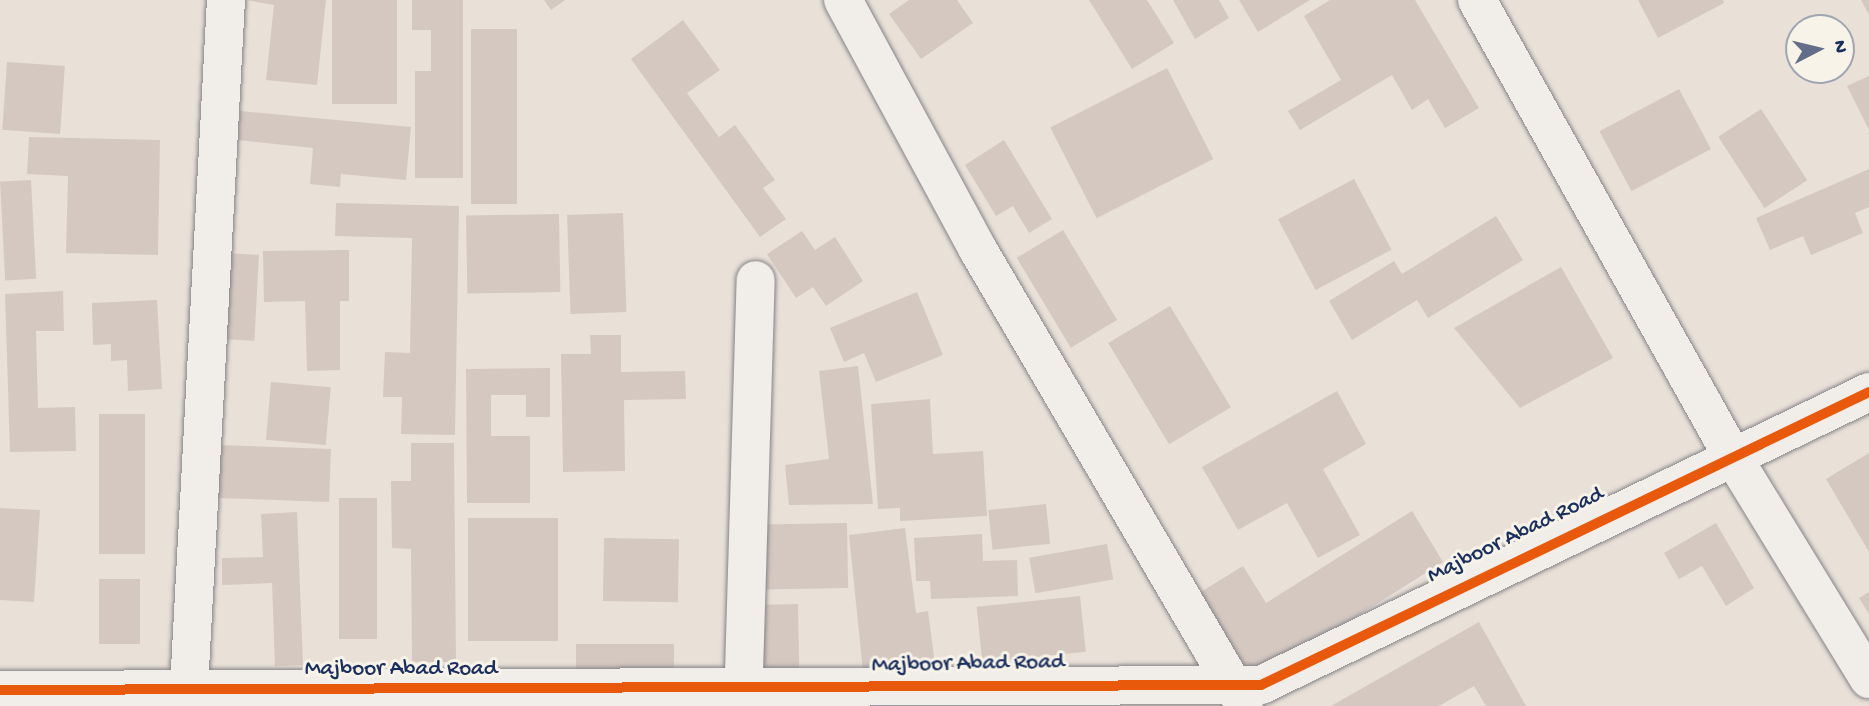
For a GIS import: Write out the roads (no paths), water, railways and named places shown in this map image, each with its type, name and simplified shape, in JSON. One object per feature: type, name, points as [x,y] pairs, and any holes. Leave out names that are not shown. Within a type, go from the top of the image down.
[{"type":"street","points":[[188,699],[226,0]]},
{"type":"street","points":[[843,0],[976,248],[1239,695]]},
{"type":"street","points":[[1477,0],[1731,454],[1869,679]]},
{"type":"street","points":[[743,697],[756,280]]},
{"type":"street","name":"Majboor Abad Road","points":[[0,690],[188,699],[1239,695],[1731,454],[1869,392]]}]
